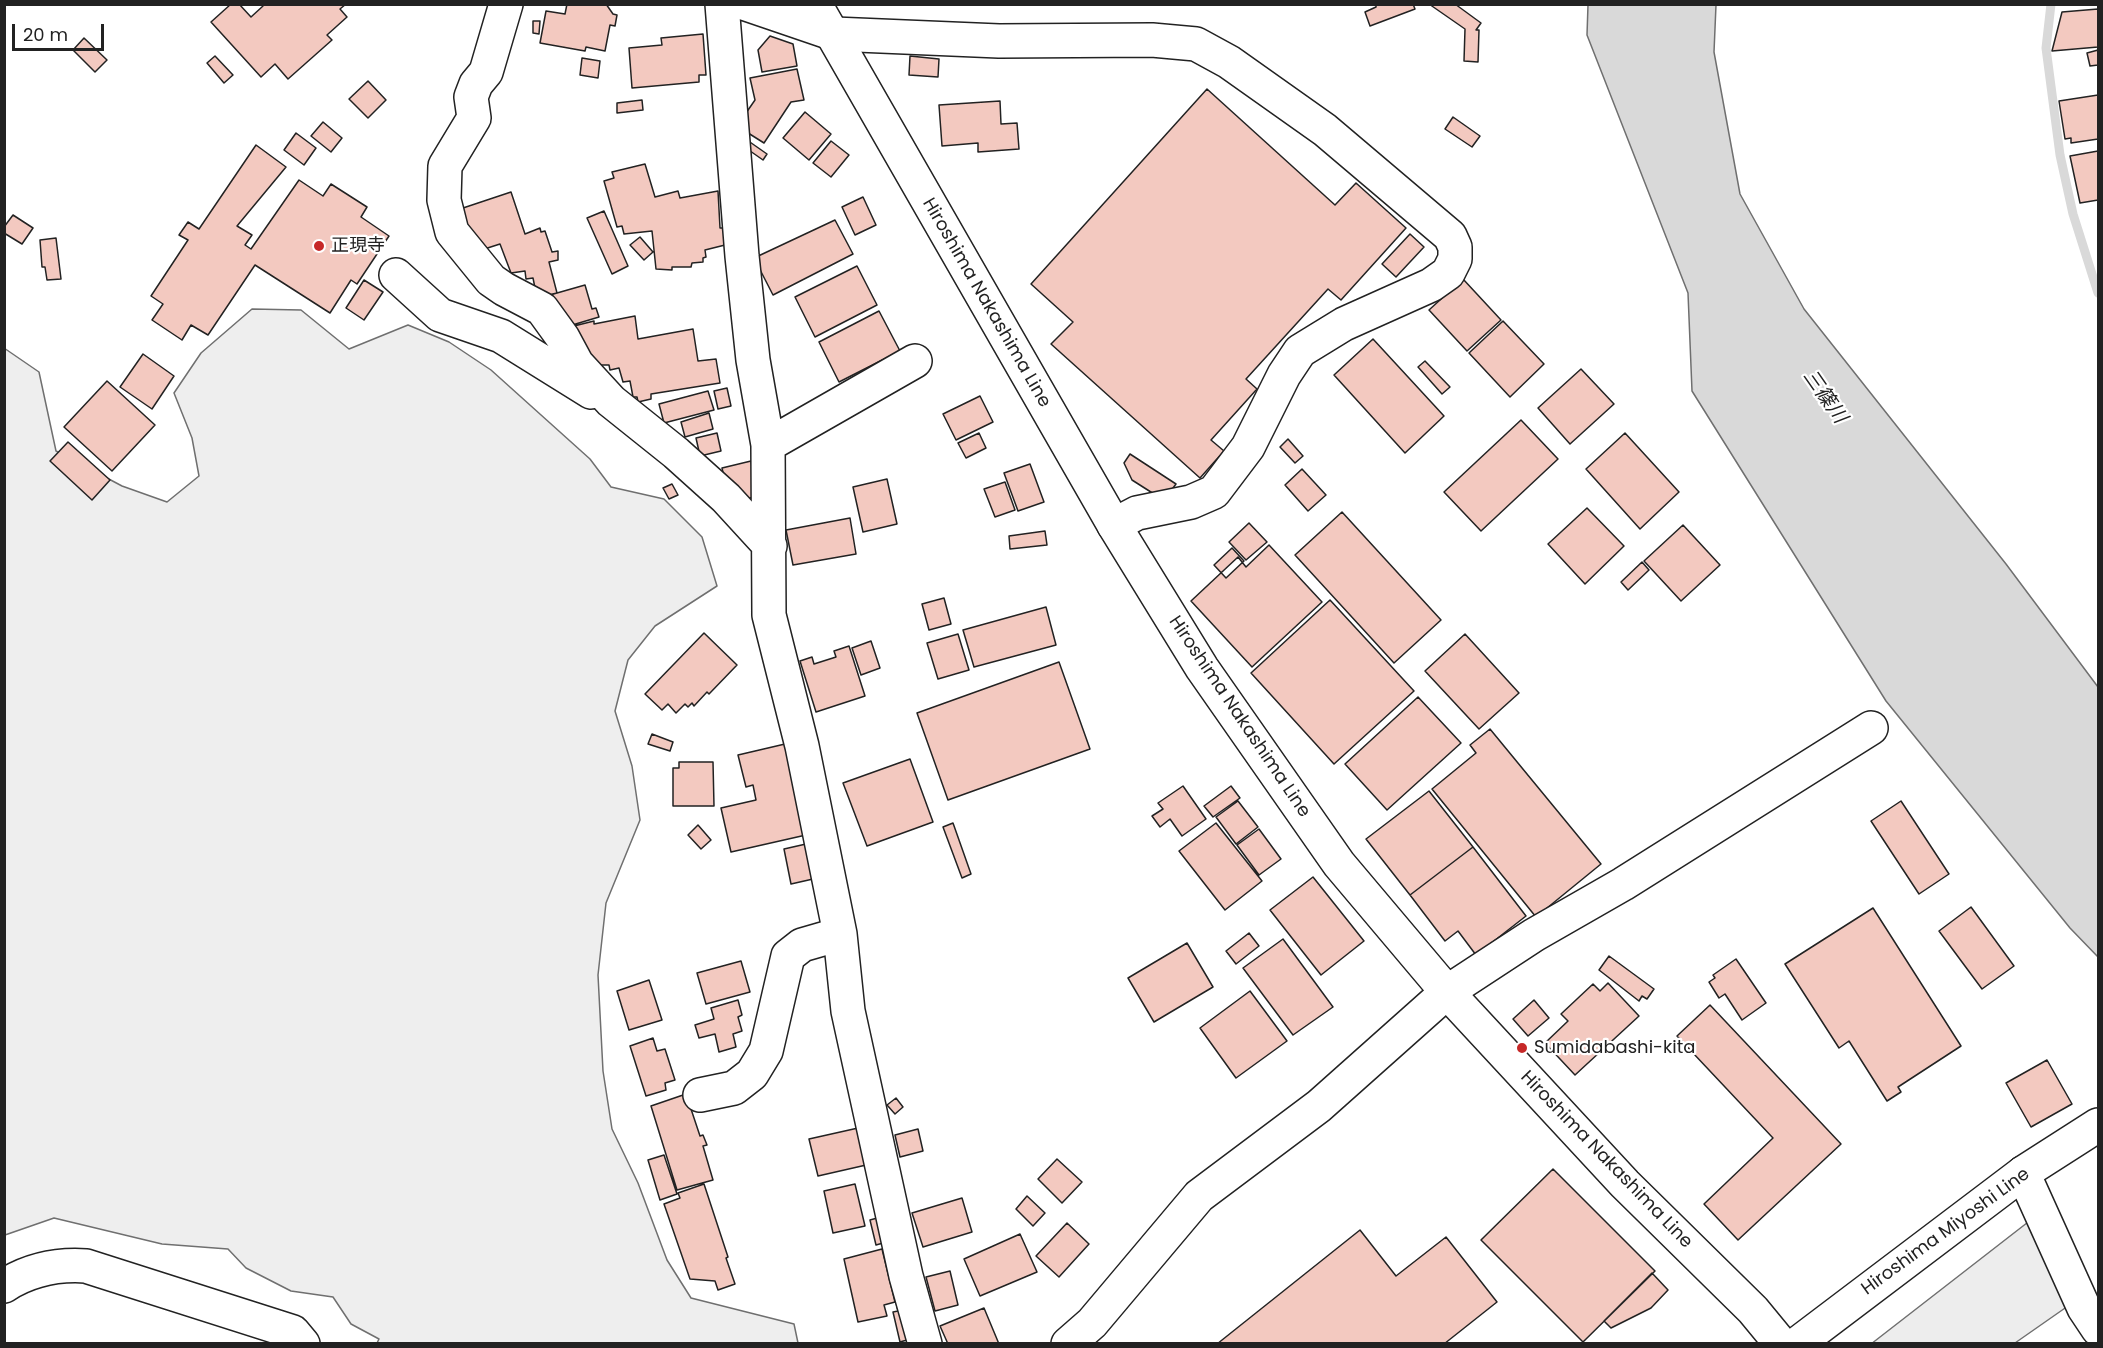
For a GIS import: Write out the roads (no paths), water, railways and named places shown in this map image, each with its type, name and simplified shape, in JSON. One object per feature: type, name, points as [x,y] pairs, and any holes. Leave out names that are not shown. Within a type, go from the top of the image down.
[{"type":"street","points":[[506,4],[486,72],[476,84],[471,97],[474,118],[445,166],[444,201],[452,232],[491,280],[542,309],[584,372],[611,401],[676,453],[726,498],[770,546]]},
{"type":"street","points":[[722,4],[742,256],[753,360],[768,445],[769,615],[788,699],[802,746],[840,934],[848,1011],[906,1276],[925,1344]]},
{"type":"street","points":[[746,4],[999,41],[1152,40],[1196,44],[1228,62],[1325,130],[1450,236],[1455,247],[1455,259],[1448,273],[1431,285],[1344,324],[1300,351],[1284,375],[1248,447],[1214,492],[1191,502],[1137,513],[1114,525]]},
{"type":"street","name":"Hiroshima Nakashima Line","points":[[823,16],[1114,525],[1202,668],[1339,864],[1447,992],[1625,1184],[1753,1310],[1781,1344]]},
{"type":"street","points":[[396,275],[440,315],[501,336],[634,418]]},
{"type":"street","points":[[768,445],[915,361]]},
{"type":"street","points":[[1068,1344],[1092,1323],[1198,1196],[1319,1106],[1447,992],[1534,935],[1623,884],[1871,728]]},
{"type":"street","points":[[700,1095],[734,1088],[752,1074],[765,1051],[789,956],[802,945],[840,934]]},
{"type":"street","name":"Hiroshima Miyoshi Line","points":[[1797,1344],[2023,1173],[2098,1125]]},
{"type":"street","points":[[2023,1173],[2084,1308],[2098,1329]]},
{"type":"street","points":[[4,1286],[16,1279],[51,1267],[86,1266],[293,1332],[303,1344]]},
{"type":"water","name":"三篠川","points":[[1588,5],[1716,5],[1714,52],[1740,194],[1804,309],[2006,564],[2098,687],[2098,957],[2070,928],[1886,701],[1692,391],[1688,293],[1587,35]]},
{"type":"waterway","points":[[2051,4],[2046,48],[2060,155],[2073,214],[2098,293]]},
{"type":"place","name":"正現寺","points":[[319,246]]},
{"type":"place","name":"Sumidabashi-kita","points":[[1522,1048]]}]
